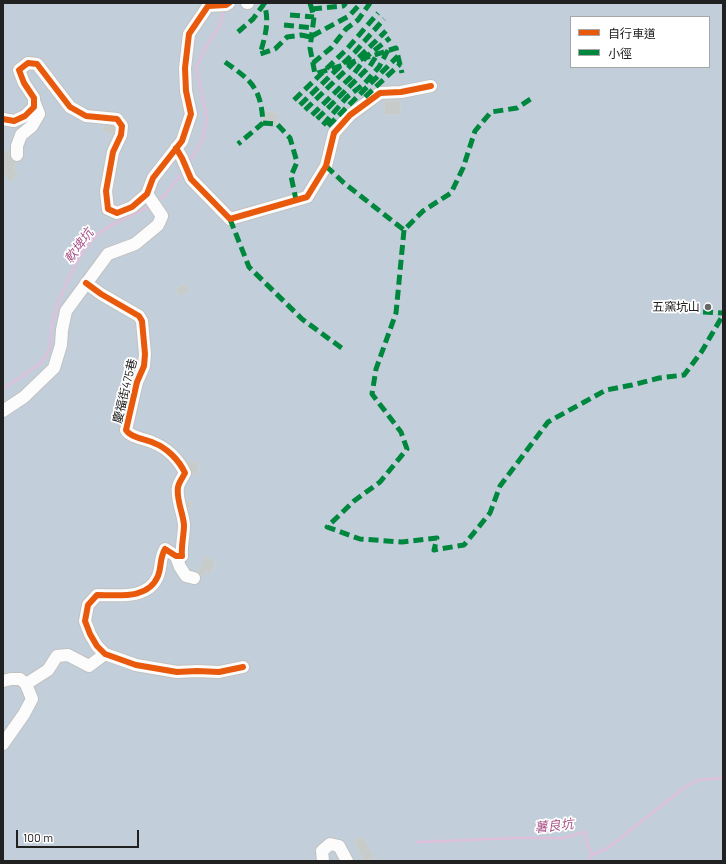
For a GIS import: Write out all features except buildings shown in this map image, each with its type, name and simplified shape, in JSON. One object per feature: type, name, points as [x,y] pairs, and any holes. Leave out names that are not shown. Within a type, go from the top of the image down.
[{"type":"street","points":[[17,155],[21,135],[32,126],[39,114],[34,98],[24,83],[19,70],[28,63],[37,64],[70,107],[86,116],[117,119],[122,126],[121,135],[113,152],[106,191],[108,209],[117,213],[132,207],[147,194],[153,178],[179,153],[191,114],[186,92],[185,68],[190,34],[208,6],[226,5],[229,3]]},
{"type":"street","points":[[179,153],[191,179],[230,219],[307,197],[326,166],[334,133],[350,115],[380,93],[401,92],[431,86]]},
{"type":"street","points":[[3,119],[14,121],[25,116],[34,107],[34,101]]},
{"type":"street","points":[[3,411],[24,397],[54,368],[61,345],[66,311],[108,254],[135,244],[158,225],[162,216],[147,194]]},
{"type":"street","name":"慶福街475巷","points":[[86,283],[101,294],[139,316],[142,321],[145,354],[144,366],[136,388],[126,430],[134,436],[154,442],[166,448],[182,467],[185,473],[178,486],[179,503],[184,525],[181,544],[182,556],[176,556]]},
{"type":"street","points":[[194,578],[186,576],[180,567],[176,556],[165,549],[161,556],[158,575],[151,588],[135,595],[97,595],[88,605],[85,621],[90,634],[97,646],[105,654],[136,665],[177,672],[218,672],[243,667]]},
{"type":"street","points":[[26,684],[48,670],[57,656],[68,655],[89,666],[105,654]]},
{"type":"street","points":[[3,681],[20,679],[26,684],[32,699],[3,744]]},
{"type":"street","points":[[323,861],[322,851],[330,844],[338,846],[347,861]]},
{"type":"shaded area","points":[[3,3],[723,3],[723,861],[3,861]]},
{"type":"waterway","name":"軟埤坑","points":[[189,163],[203,138],[207,118],[196,68],[207,45],[219,27],[224,9]]},
{"type":"waterway","name":"軟埤坑","points":[[157,201],[164,196],[184,171]]},
{"type":"waterway","name":"軟埤坑","points":[[3,388],[34,368],[47,355],[53,320],[60,299],[70,275],[82,253],[89,244],[102,231],[151,205]]},
{"type":"waterway","name":"薯良坑","points":[[417,842],[517,838],[563,838],[585,832],[587,843],[592,855],[608,848],[685,787],[698,780],[723,778]]},
{"type":"waterway","name":"薯良坑","points":[[589,861],[592,855]]},
{"type":"marked path","points":[[310,3],[314,17],[310,48],[315,74],[396,48],[402,73]]},
{"type":"marked path","points":[[312,9],[343,6],[346,3]]},
{"type":"marked path","points":[[312,36],[349,16],[361,3]]},
{"type":"marked path","points":[[313,63],[331,48],[346,29],[358,20],[370,3]]},
{"type":"marked path","points":[[238,32],[253,19],[264,4],[267,23],[260,54],[275,49],[287,37],[301,35],[311,37]]},
{"type":"marked path","points":[[294,100],[347,49],[378,13]]},
{"type":"marked path","points":[[290,15],[314,17]]},
{"type":"marked path","points":[[300,105],[355,52],[384,19]]},
{"type":"marked path","points":[[284,25],[313,28]]},
{"type":"marked path","points":[[305,110],[386,31]]},
{"type":"marked path","points":[[312,115],[353,75],[366,57],[390,38]]},
{"type":"marked path","points":[[323,125],[347,97],[365,83],[379,67],[388,50]]},
{"type":"marked path","points":[[317,119],[370,66],[378,53]]},
{"type":"marked path","points":[[328,126],[398,56]]},
{"type":"marked path","points":[[225,62],[248,80],[253,86],[260,101],[262,111],[263,123],[238,144]]},
{"type":"marked path","points":[[365,97],[400,64]]},
{"type":"marked path","points":[[326,166],[344,183],[404,230],[423,211],[451,193],[463,168],[475,131],[491,112],[517,108],[532,98]]},
{"type":"marked path","points":[[263,123],[277,124],[290,138],[297,162],[291,176],[296,200]]},
{"type":"marked path","points":[[230,219],[249,267],[302,319],[343,349]]},
{"type":"marked path","points":[[404,230],[396,313],[376,369],[372,394],[401,432],[407,449],[380,482],[354,501],[327,527],[360,539],[402,542],[437,538],[434,550],[464,545],[490,513],[500,486],[548,422],[606,390],[659,378],[684,375],[702,351],[723,315]]},
{"type":"marked path","points":[[703,312],[723,313]]},
{"type":"cycle path","points":[[3,119],[14,121],[25,116],[34,107],[34,98],[24,83],[19,70],[28,63],[37,64],[70,107],[86,116],[117,119],[122,126],[121,135],[113,152],[106,191],[108,209],[117,213],[132,207],[147,194],[153,178],[182,141],[191,114],[186,91],[185,68],[189,34],[208,6],[226,5],[229,3]]},
{"type":"cycle path","points":[[176,148],[191,179],[230,219],[307,197],[326,166],[334,133],[350,115],[380,93],[401,92],[431,86]]},
{"type":"cycle path","points":[[86,283],[101,294],[139,316],[142,321],[145,354],[144,366],[137,382],[126,430],[131,435],[159,445],[168,451],[176,459],[185,473],[180,481],[178,492],[184,525],[182,556],[176,556],[165,549],[158,576],[153,584],[140,593],[123,595],[97,595],[88,605],[85,621],[90,634],[97,646],[105,654],[136,665],[177,672],[219,672],[243,667]]},
{"type":"place","name":"五窯坑山","points":[[708,307]]}]
